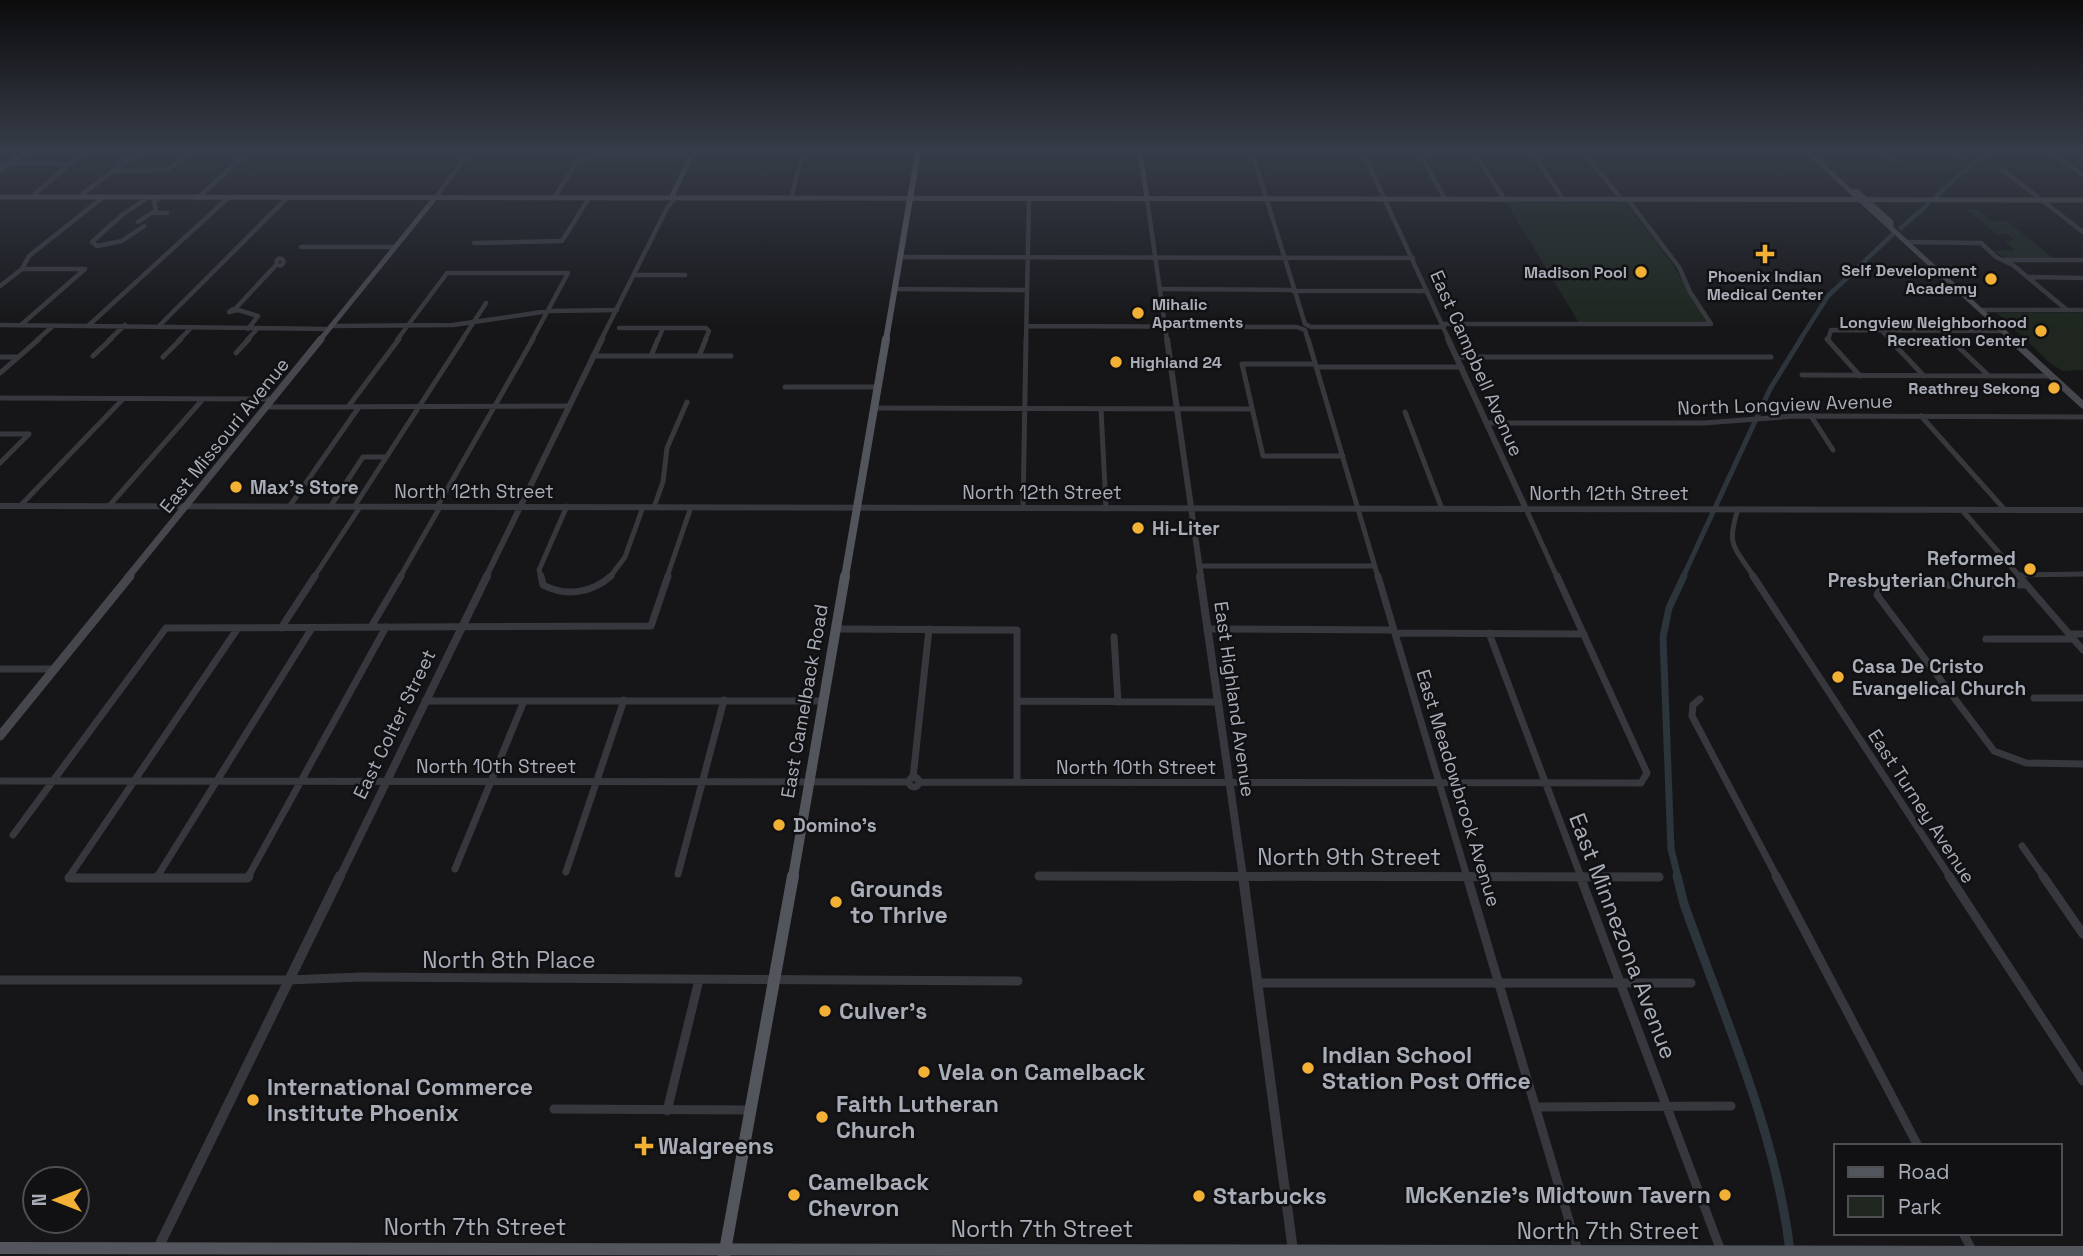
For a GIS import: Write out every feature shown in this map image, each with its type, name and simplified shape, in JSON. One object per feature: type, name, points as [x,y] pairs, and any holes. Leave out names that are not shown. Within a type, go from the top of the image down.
[{"type":"main road","name":"East Missouri Avenue","points":[[0,736],[424,211]]},
{"type":"main road","name":"East Camelback Road","points":[[725,1252],[907,211]]},
{"type":"main road","points":[[1870,211],[2083,405]]},
{"type":"main road","points":[[1878,211],[1891,222],[1891,227]]},
{"type":"main road","name":"North 7th Street","points":[[0,1248],[18,1252],[2083,1252]]},
{"type":"street","points":[[0,286],[22,269],[29,256],[86,211]]},
{"type":"street","points":[[131,211],[92,242],[97,246],[114,244],[144,226]]},
{"type":"street","points":[[138,222],[155,211]]},
{"type":"street","points":[[88,326],[214,211]]},
{"type":"street","points":[[159,326],[274,211]]},
{"type":"street","points":[[474,243],[562,241],[581,211]]},
{"type":"street","name":"East Colter Street","points":[[156,1252],[666,211]]},
{"type":"street","points":[[1023,508],[1029,211]]},
{"type":"street","name":"East Highland Avenue","points":[[1148,211],[1258,983],[1293,1252]]},
{"type":"street","name":"East Meadowbrook Avenue","points":[[1270,211],[1293,290],[1308,329],[1316,366],[1579,1254]]},
{"type":"street","name":"East Campbell Avenue","points":[[1391,211],[1647,773],[1646,779]]},
{"type":"street","points":[[1027,326],[1308,329],[1711,324],[1690,292],[1679,267],[1634,211]]},
{"type":"street","points":[[2056,211],[2083,232]]},
{"type":"street","points":[[153,213],[167,213]]},
{"type":"street","points":[[1907,242],[1981,243],[2067,310]]},
{"type":"street","points":[[300,247],[394,247]]},
{"type":"street","points":[[900,257],[1413,258]]},
{"type":"street","points":[[2004,260],[2083,260]]},
{"type":"street","points":[[248,329],[258,316],[236,309],[277,264]]},
{"type":"street","points":[[20,325],[86,269],[22,269]]},
{"type":"street","points":[[348,407],[447,273],[568,273],[371,627]]},
{"type":"street","points":[[634,275],[685,275]]},
{"type":"street","points":[[2027,277],[2083,278]]},
{"type":"street","points":[[895,289],[1027,290]]},
{"type":"street","points":[[1160,289],[1427,291]]},
{"type":"street","points":[[281,628],[386,457],[486,303]]},
{"type":"street","points":[[0,325],[159,326],[190,329],[406,326],[474,322],[549,311],[617,310]]},
{"type":"street","points":[[1981,310],[2083,310]]},
{"type":"street","points":[[0,373],[53,326]]},
{"type":"street","points":[[93,356],[125,326]]},
{"type":"street","points":[[620,328],[708,329],[699,356]]},
{"type":"street","points":[[651,356],[663,328]]},
{"type":"street","points":[[163,357],[190,329]]},
{"type":"street","points":[[236,353],[257,329]]},
{"type":"street","points":[[1860,376],[1827,339],[1831,330],[2003,331]]},
{"type":"street","points":[[1882,331],[1924,376]]},
{"type":"street","points":[[1942,331],[1989,376]]},
{"type":"street","points":[[593,356],[731,356]]},
{"type":"street","points":[[0,357],[18,357]]},
{"type":"street","points":[[1457,357],[1771,357]]},
{"type":"street","points":[[1343,456],[1264,456],[1242,364],[1462,367]]},
{"type":"street","points":[[1802,375],[2052,376]]},
{"type":"street","points":[[785,387],[878,387]]},
{"type":"street","points":[[0,398],[272,399]]},
{"type":"street","points":[[20,506],[123,399]]},
{"type":"street","points":[[108,506],[203,399]]},
{"type":"street","points":[[654,507],[663,482],[667,449],[687,402]]},
{"type":"street","points":[[266,407],[568,407]]},
{"type":"street","points":[[289,506],[359,407]]},
{"type":"street","points":[[874,408],[1252,409]]},
{"type":"street","points":[[1101,409],[1106,508]]},
{"type":"street","points":[[1405,412],[1442,509]]},
{"type":"street","points":[[1811,416],[1833,450]]},
{"type":"street","name":"North Longview Avenue","points":[[1487,423],[1704,423],[1811,416],[2083,417]]},
{"type":"street","points":[[1921,416],[2005,510]]},
{"type":"street","points":[[0,435],[29,434],[0,463]]},
{"type":"street","points":[[330,507],[363,457],[386,457]]},
{"type":"street","name":"North 12th Street","points":[[0,506],[2083,510]]},
{"type":"street","points":[[566,506],[542,562],[539,576],[543,586],[565,592],[591,589],[613,576],[622,564],[643,507]]},
{"type":"street","points":[[13,835],[166,628],[651,626],[691,507]]},
{"type":"street","name":"East Turney Avenue","points":[[1738,509],[1729,538],[1731,542],[2083,1080]]},
{"type":"street","points":[[1962,510],[2083,650]]},
{"type":"street","points":[[1199,566],[1375,566]]},
{"type":"street","points":[[2018,575],[2083,574]]},
{"type":"street","points":[[2026,585],[1894,585],[1877,590],[1882,605],[1989,746],[2006,759],[2025,764],[2083,764]]},
{"type":"street","points":[[238,628],[69,878],[248,878],[386,627]]},
{"type":"street","points":[[157,878],[312,628]]},
{"type":"street","points":[[835,629],[1017,630],[1017,782]]},
{"type":"street","points":[[914,781],[929,629]]},
{"type":"street","points":[[1208,629],[1584,634]]},
{"type":"street","name":"East Minnezona Avenue","points":[[1489,633],[1721,1252]]},
{"type":"street","points":[[1986,639],[2083,634]]},
{"type":"street","points":[[1114,637],[1118,702]]},
{"type":"street","points":[[0,669],[54,669]]},
{"type":"street","points":[[2034,698],[2083,698]]},
{"type":"street","points":[[1700,699],[1693,705],[1692,716],[1917,1144]]},
{"type":"street","points":[[566,872],[624,700]]},
{"type":"street","points":[[678,874],[723,700]]},
{"type":"street","points":[[425,701],[823,701]]},
{"type":"street","points":[[455,869],[524,701]]},
{"type":"street","points":[[1018,701],[1217,702]]},
{"type":"street","name":"North 10th Street","points":[[0,781],[914,781],[1636,785],[1646,779]]},
{"type":"street","points":[[2022,846],[2083,934]]},
{"type":"street","name":"North 9th Street","points":[[1039,876],[1659,877]]},
{"type":"street","name":"North 8th Place","points":[[0,980],[289,980],[361,977],[1018,981]]},
{"type":"street","points":[[667,1111],[699,981]]},
{"type":"street","points":[[1258,983],[1691,983]]},
{"type":"street","points":[[1535,1107],[1731,1107]]},
{"type":"street","points":[[554,1109],[751,1110]]},
{"type":"street","points":[[1964,1235],[1973,1252]]},
{"type":"green space","points":[[1511,211],[1632,211],[1672,263],[1707,322],[1579,323]]},
{"type":"green space","points":[[1969,211],[1980,211],[1992,221],[2007,221],[2053,258],[2006,258],[1993,251],[2015,250],[2005,241],[2015,240],[2007,234],[1996,234]]},
{"type":"green space","points":[[1997,313],[2083,313],[2083,370],[2063,371],[2051,364]]},
{"type":"waterway","points":[[1901,228],[1921,211]]},
{"type":"waterway","points":[[1800,340],[1828,296],[1892,235]]},
{"type":"waterway","points":[[1683,577],[1770,389],[1801,339]]},
{"type":"waterway","points":[[1678,877],[1671,849],[1663,637],[1669,608],[1684,576]]},
{"type":"waterway","points":[[1677,876],[1684,904],[1761,1119],[1783,1207],[1790,1251]]},
{"type":"place","name":"Phoenix Indian Medical Center","points":[[1765,254]]},
{"type":"place","name":"Madison Pool","points":[[1641,272]]},
{"type":"place","name":"Self Development Academy","points":[[1991,279]]},
{"type":"place","name":"Mihalic Apartments","points":[[1138,313]]},
{"type":"place","name":"Longview Neighborhood Recreation Center","points":[[2041,331]]},
{"type":"place","name":"Highland 24","points":[[1116,362]]},
{"type":"place","name":"Reathrey Sekong","points":[[2054,388]]},
{"type":"place","name":"Max's Store","points":[[236,487]]},
{"type":"place","name":"Hi-Liter","points":[[1138,528]]},
{"type":"place","name":"Reformed Presbyterian Church","points":[[2030,569]]},
{"type":"place","name":"Casa De Cristo Evangelical Church","points":[[1838,677]]},
{"type":"place","name":"Domino's","points":[[779,825]]},
{"type":"place","name":"Grounds to Thrive","points":[[836,902]]},
{"type":"place","name":"Culver's","points":[[825,1011]]},
{"type":"place","name":"Indian School Station Post Office","points":[[1308,1068]]},
{"type":"place","name":"Vela on Camelback","points":[[924,1072]]},
{"type":"place","name":"International Commerce Institute Phoenix","points":[[253,1100]]},
{"type":"place","name":"Faith Lutheran Church","points":[[822,1117]]},
{"type":"place","name":"Walgreens","points":[[644,1146]]},
{"type":"place","name":"Camelback Chevron","points":[[794,1195]]},
{"type":"place","name":"McKenzie's Midtown Tavern","points":[[1725,1195]]},
{"type":"place","name":"Starbucks","points":[[1199,1196]]}]
